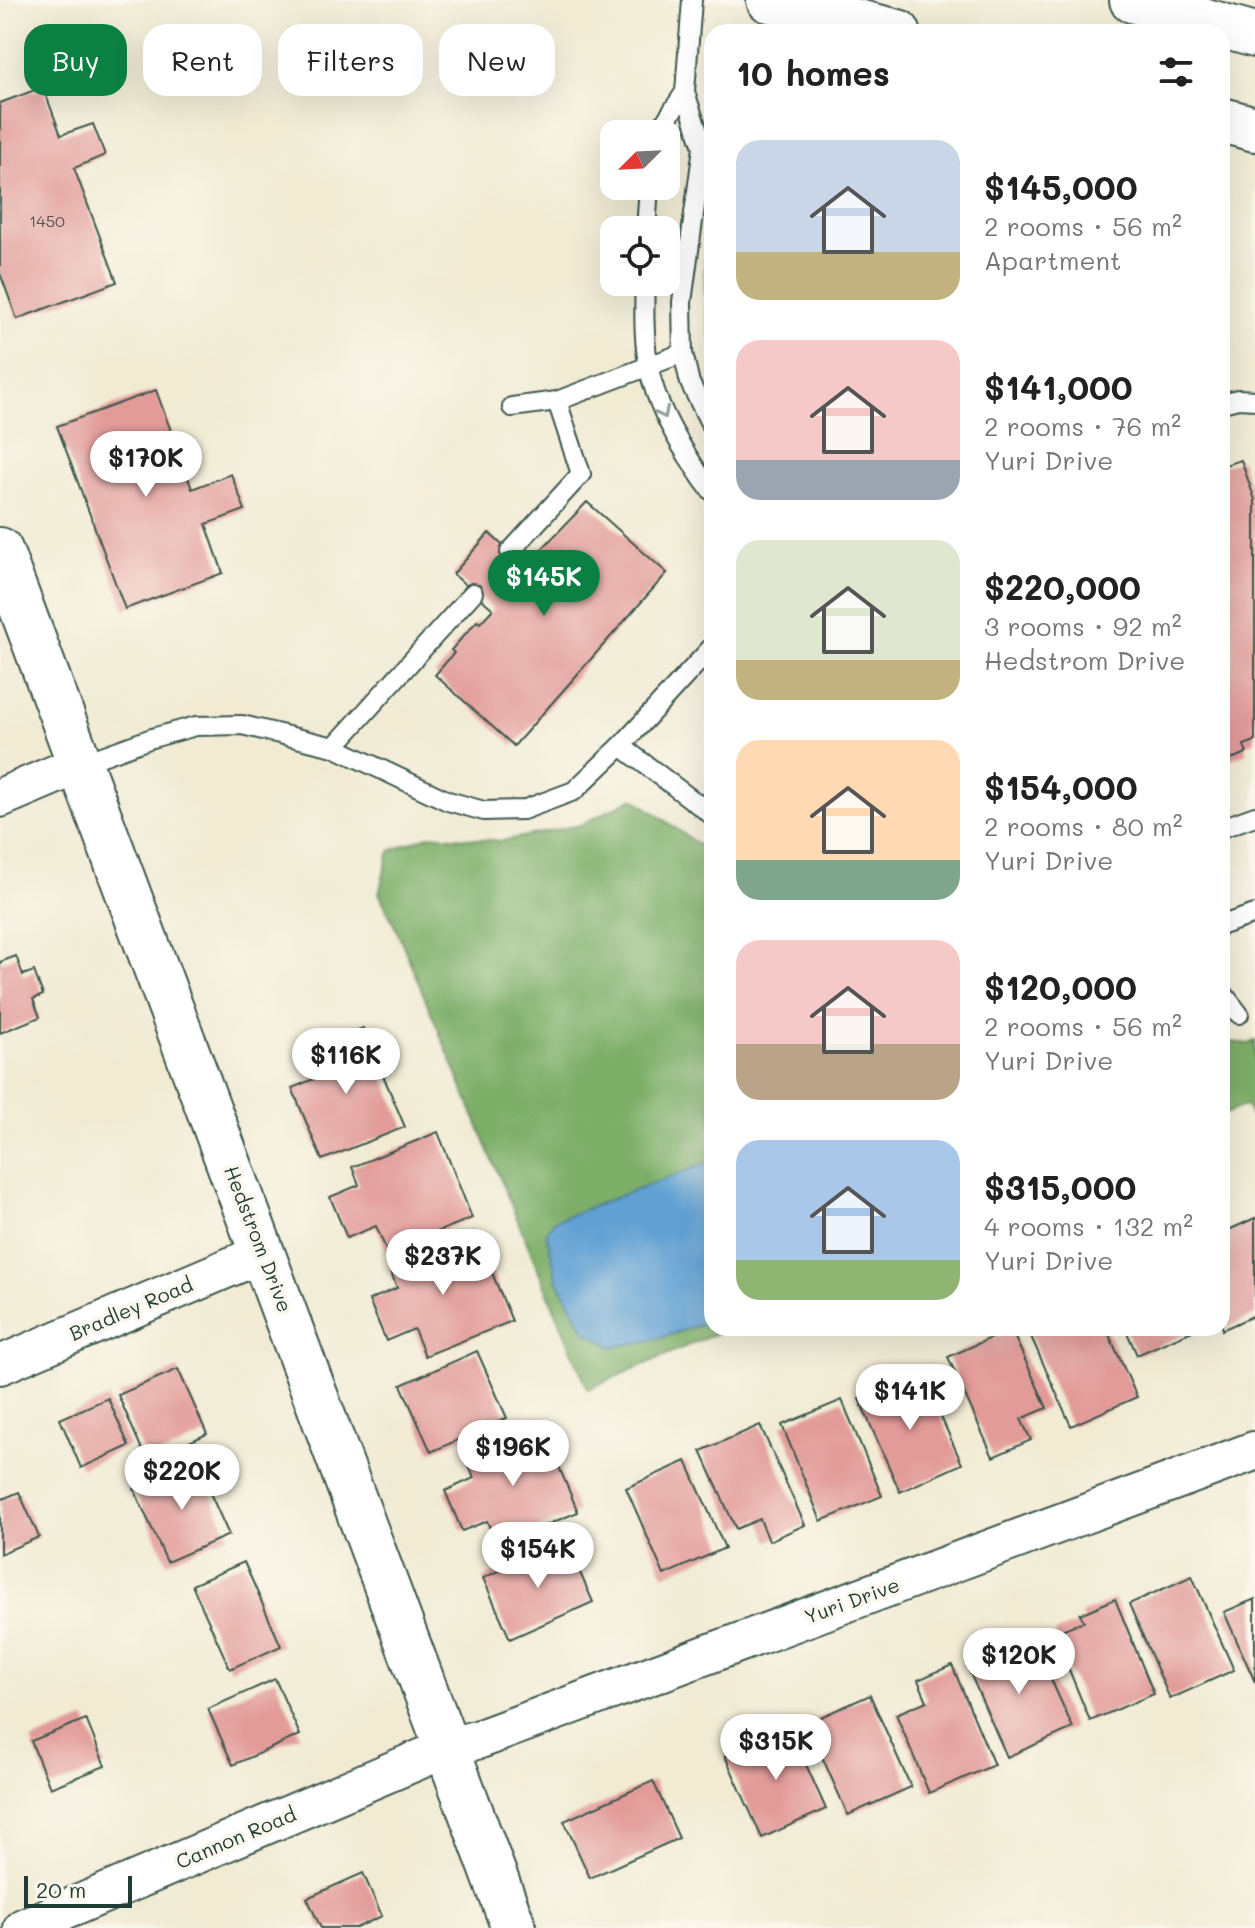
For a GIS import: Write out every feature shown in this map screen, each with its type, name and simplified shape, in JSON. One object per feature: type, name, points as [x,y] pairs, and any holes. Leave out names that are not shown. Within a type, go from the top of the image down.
[{"type":"main road","points":[[769,0],[866,24]]},
{"type":"main road","points":[[1132,0],[1216,24]]},
{"type":"main road","points":[[1230,28],[1255,35]]},
{"type":"main road","points":[[1230,122],[1255,129]]},
{"type":"main road","name":"Hedstrom Drive","points":[[0,550],[514,1928]]},
{"type":"street","points":[[0,798],[80,764]]},
{"type":"street","name":"Bradley Road","points":[[0,1365],[263,1253]]},
{"type":"street","name":"Yuri Drive","points":[[449,1747],[495,1734],[1254,1451]]},
{"type":"street","name":"Cannon Road","points":[[23,1928],[449,1747]]},
{"type":"lane","points":[[692,0],[685,92],[703,147],[682,302],[683,353],[690,383],[704,411]]},
{"type":"lane","points":[[666,120],[685,92]]},
{"type":"lane","points":[[645,296],[647,366],[655,396],[675,436],[704,479]]},
{"type":"lane","points":[[512,407],[557,401],[683,353]]},
{"type":"lane","points":[[1230,401],[1255,400]]},
{"type":"lane","points":[[510,552],[581,474],[557,401]]},
{"type":"lane","points":[[334,747],[473,593]]},
{"type":"lane","points":[[80,764],[196,726],[242,725],[334,747],[448,801],[484,811],[523,810],[574,791],[621,746],[704,656]]},
{"type":"lane","points":[[621,746],[704,809]]},
{"type":"lane","points":[[1230,825],[1255,816]]},
{"type":"lane","points":[[1230,922],[1255,914]]},
{"type":"lane","points":[[1230,1002],[1239,1014]]},
{"type":"green space","points":[[634,798],[704,849],[704,1336],[710,1336],[588,1389],[379,893],[390,851],[430,835],[502,841],[580,825]]},
{"type":"green space","points":[[1255,1041],[1255,1125],[1246,1105],[1230,1112],[1230,1042],[1249,1044]]},
{"type":"water","points":[[704,1164],[704,1324],[654,1340],[613,1347],[585,1331],[557,1279],[546,1232],[554,1221]]},
{"type":"building","points":[[24,94],[46,96],[61,135],[93,124],[105,155],[74,168],[117,282],[17,319],[0,273],[0,103]]},
{"type":"building","points":[[156,390],[192,489],[231,474],[245,510],[206,524],[223,573],[125,609],[57,426]]},
{"type":"building","points":[[1241,460],[1255,500],[1255,741],[1244,745],[1247,753],[1230,759],[1230,463]]},
{"type":"building","points":[[587,502],[667,573],[514,746],[435,675],[454,653],[451,650],[477,621],[480,623],[493,609],[453,574],[489,533],[528,569],[541,555],[538,553]]},
{"type":"building","points":[[16,956],[23,975],[34,971],[43,995],[33,999],[40,1017],[0,1033],[0,962]]},
{"type":"building","points":[[363,1028],[405,1127],[322,1160],[292,1088],[314,1079],[303,1052]]},
{"type":"building","points":[[438,1132],[472,1218],[387,1252],[376,1226],[347,1238],[330,1197],[359,1185],[352,1167]]},
{"type":"building","points":[[1255,1218],[1255,1315],[1230,1326],[1230,1229]]},
{"type":"building","points":[[475,1232],[512,1321],[425,1356],[414,1329],[386,1341],[369,1300],[397,1288],[389,1268]]},
{"type":"building","points":[[995,1336],[1014,1336],[1047,1408],[1021,1419],[1031,1440],[993,1457],[948,1357]]},
{"type":"building","points":[[1031,1336],[1110,1336],[1137,1397],[1071,1426]]},
{"type":"building","points":[[1129,1336],[1181,1336],[1137,1355]]},
{"type":"building","points":[[477,1351],[507,1418],[431,1452],[401,1385]]},
{"type":"building","points":[[178,1369],[207,1434],[147,1461],[118,1395]]},
{"type":"building","points":[[921,1372],[962,1464],[900,1492],[859,1399]]},
{"type":"building","points":[[108,1398],[129,1446],[81,1468],[60,1419]]},
{"type":"building","points":[[842,1400],[882,1496],[821,1521],[782,1425]]},
{"type":"building","points":[[541,1424],[578,1512],[497,1545],[487,1521],[462,1531],[445,1491],[474,1478],[465,1456]]},
{"type":"building","points":[[760,1425],[805,1525],[769,1541],[760,1519],[736,1529],[701,1451]]},
{"type":"building","points":[[686,1461],[725,1548],[664,1575],[626,1488]]},
{"type":"building","points":[[196,1462],[229,1535],[167,1562],[134,1489]]},
{"type":"building","points":[[19,1492],[39,1537],[0,1554],[0,1500]]},
{"type":"building","points":[[566,1541],[593,1602],[510,1639],[483,1578]]},
{"type":"building","points":[[244,1562],[281,1646],[230,1669],[192,1585]]},
{"type":"building","points":[[1192,1576],[1234,1670],[1170,1699],[1129,1604]]},
{"type":"building","points":[[1115,1599],[1154,1694],[1090,1721],[1054,1633],[1084,1621],[1080,1614]]},
{"type":"building","points":[[1255,1599],[1255,1682],[1224,1612]]},
{"type":"building","points":[[1031,1635],[1073,1728],[1007,1757],[966,1664]]},
{"type":"building","points":[[952,1665],[994,1765],[929,1793],[896,1714],[927,1701],[918,1680]]},
{"type":"building","points":[[275,1679],[300,1735],[233,1765],[208,1709]]},
{"type":"building","points":[[870,1695],[911,1787],[848,1815],[807,1723]]},
{"type":"building","points":[[86,1719],[105,1766],[50,1788],[31,1741]]},
{"type":"building","points":[[789,1727],[826,1809],[762,1838],[725,1756]]},
{"type":"building","points":[[653,1781],[679,1838],[590,1878],[564,1821]]},
{"type":"building","points":[[363,1873],[382,1916],[356,1928],[321,1928],[307,1898]]}]
